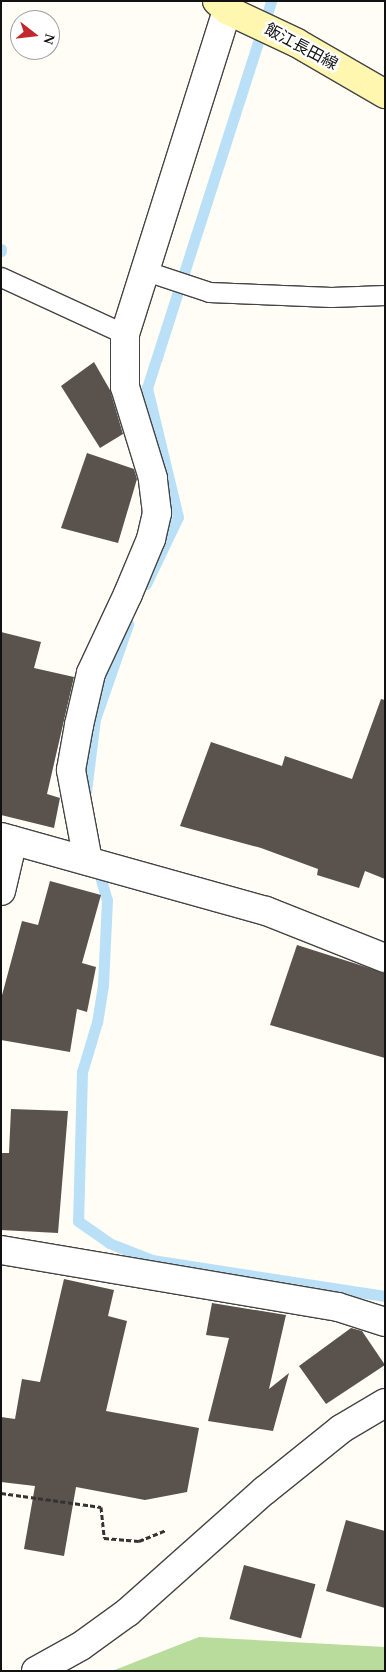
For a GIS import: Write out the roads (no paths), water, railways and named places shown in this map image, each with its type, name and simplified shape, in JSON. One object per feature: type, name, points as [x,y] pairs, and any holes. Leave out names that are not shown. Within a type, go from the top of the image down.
[{"type":"main road","name":"飯江長田線","points":[[222,5],[298,42],[385,94]]},
{"type":"street","points":[[88,861],[71,770],[79,726],[91,673],[128,594],[150,539],[157,513],[153,478],[125,387],[125,334],[146,271],[222,5]]},
{"type":"street","points":[[1,891],[7,839],[266,910],[385,958]]},
{"type":"street","points":[[1,1250],[338,1307],[385,1322]]},
{"type":"street","points":[[36,1671],[81,1646],[128,1612],[264,1491],[341,1429],[385,1403]]},
{"type":"lane","points":[[146,271],[209,292],[331,297],[385,295]]},
{"type":"lane","points":[[1,277],[125,334]]},
{"type":"waterway","points":[[146,584],[178,517],[147,388],[271,1]]},
{"type":"waterway","points":[[86,791],[95,719],[128,624]]},
{"type":"waterway","points":[[100,876],[107,900],[103,985],[97,1022],[82,1072],[78,1221],[109,1243],[152,1260],[385,1296]]}]
